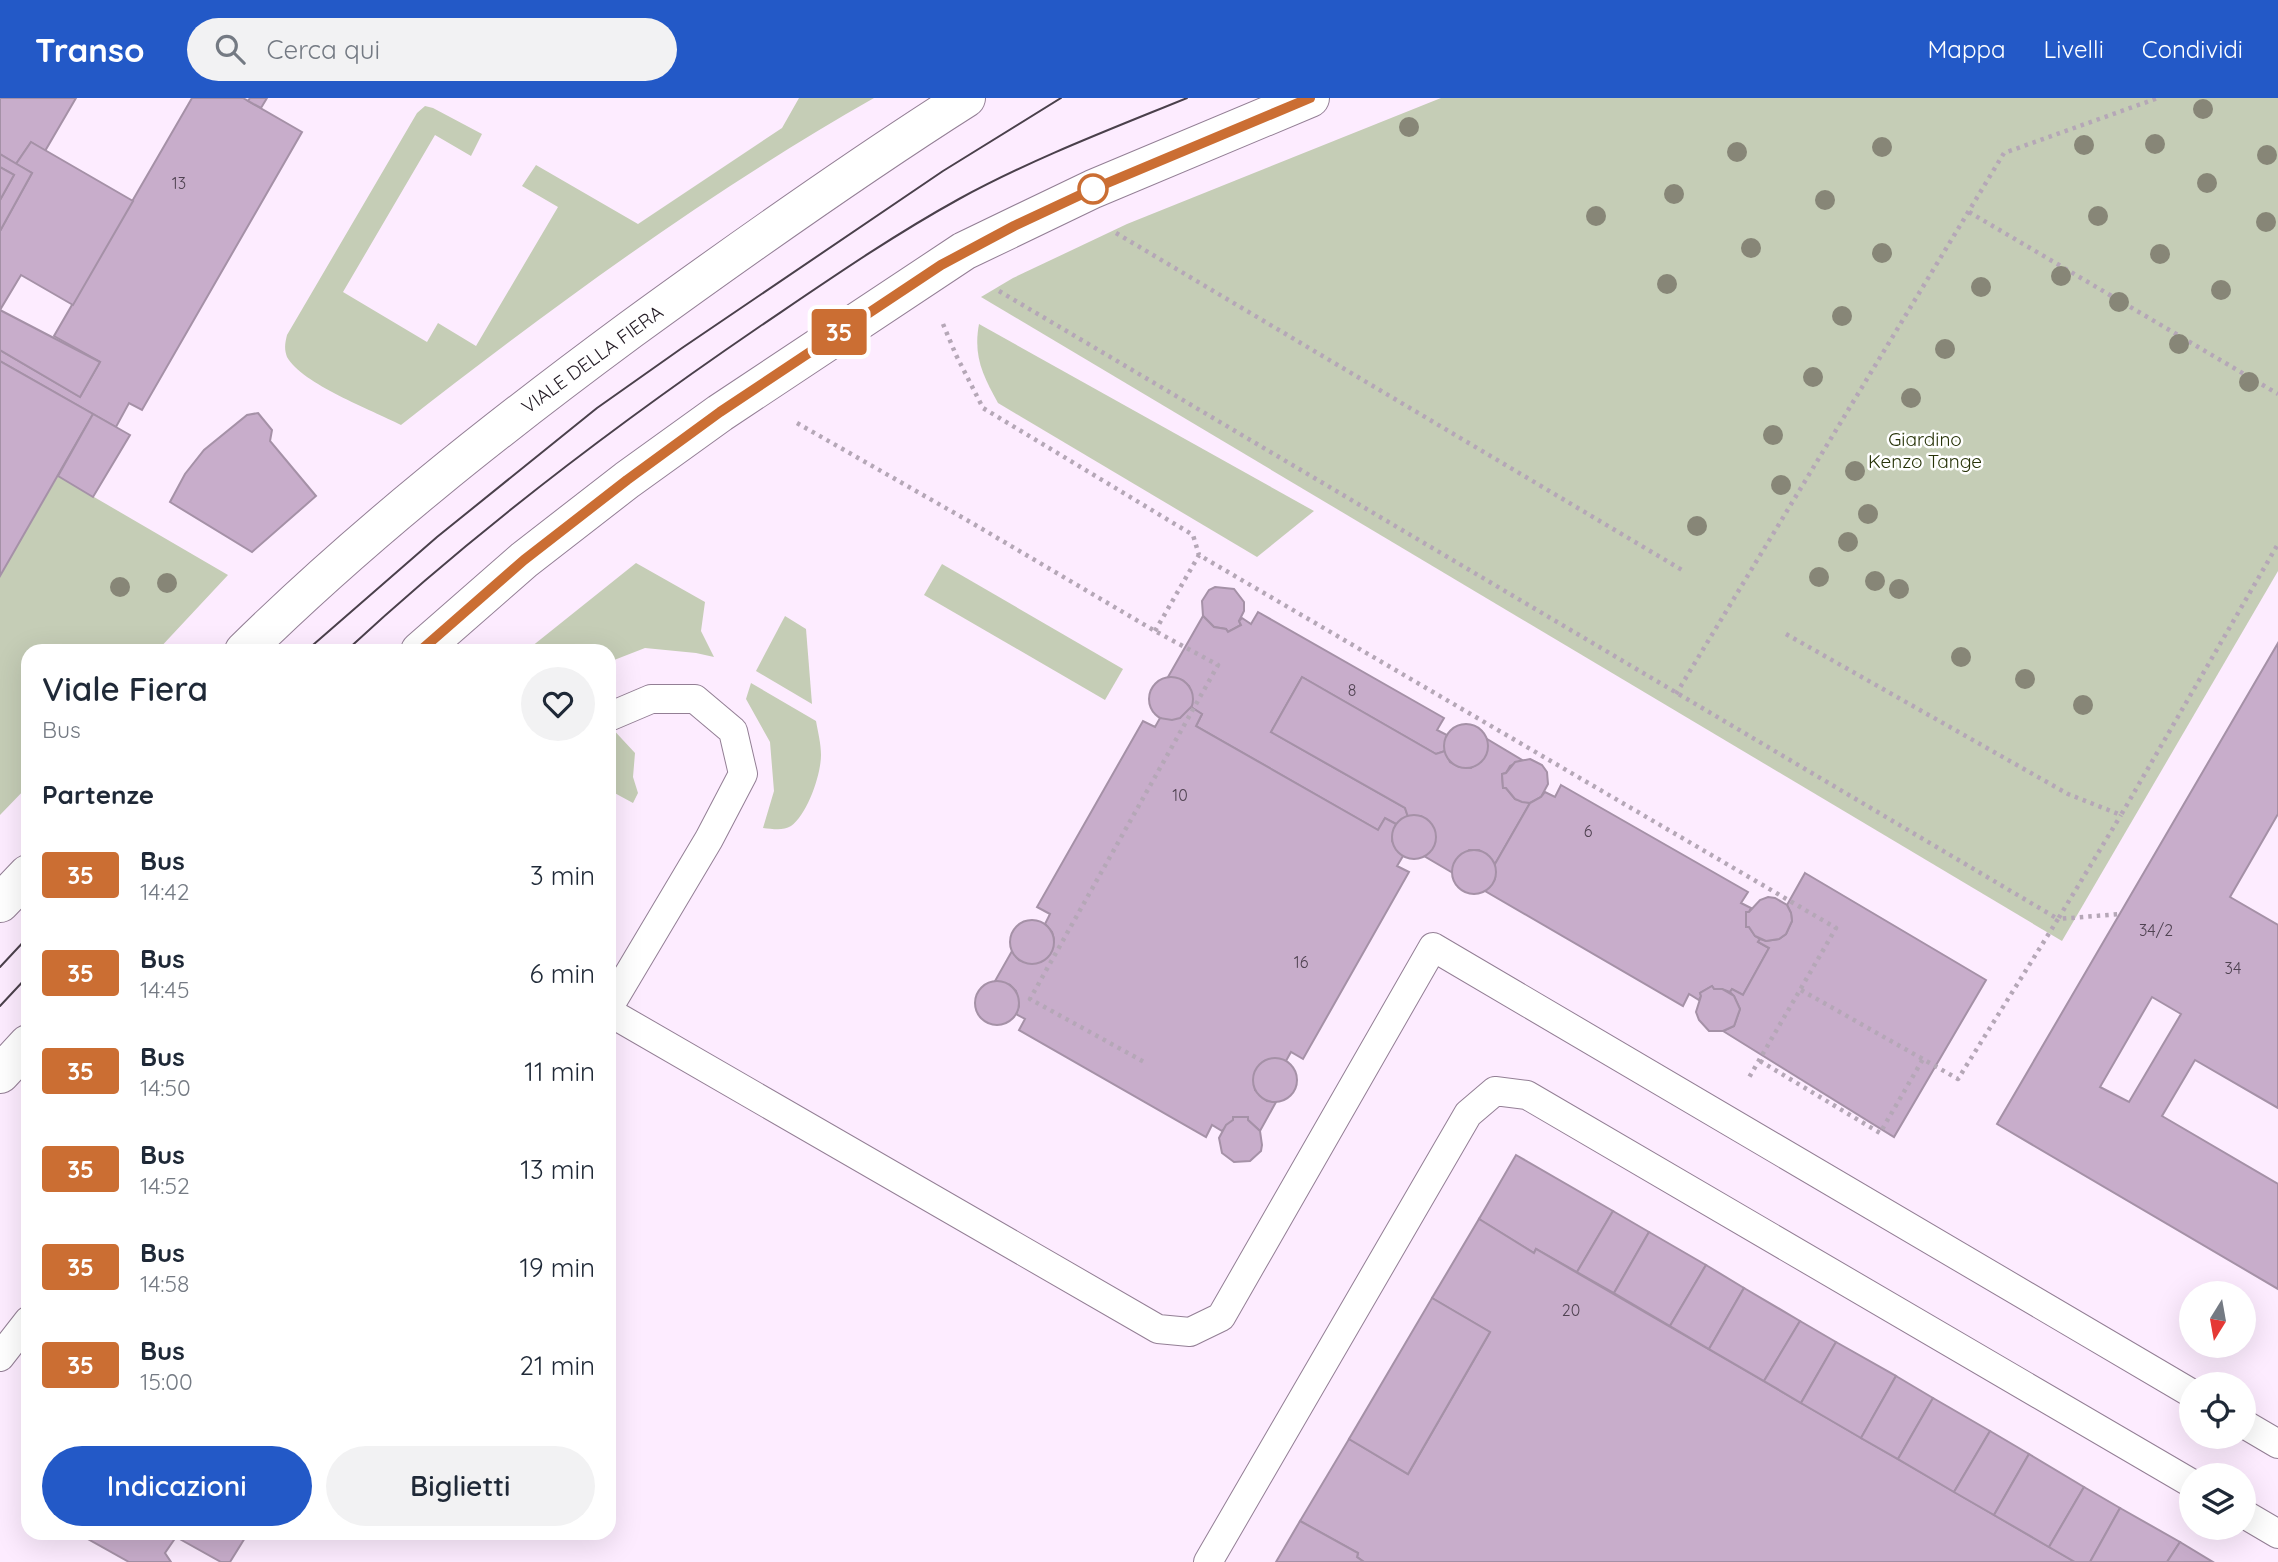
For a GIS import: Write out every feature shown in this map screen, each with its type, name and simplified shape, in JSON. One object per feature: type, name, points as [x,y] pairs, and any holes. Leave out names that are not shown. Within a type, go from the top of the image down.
[{"type":"main road","name":"VIALE DELLA FIERA","points":[[252,644],[389,520],[521,411],[798,209],[966,98]]},
{"type":"main road","points":[[428,644],[524,560],[627,480],[788,366],[964,251],[1093,189],[1310,98]]},
{"type":"main road","points":[[0,903],[21,881]]},
{"type":"main road","points":[[0,1074],[21,1052]]},
{"type":"lane","points":[[616,714],[651,699],[695,699],[733,731],[743,775],[709,839],[616,997]]},
{"type":"lane","points":[[616,1013],[1158,1329],[1190,1332],[1221,1317],[1433,947],[2179,1386]]},
{"type":"lane","points":[[1208,1562],[1468,1114],[1495,1091],[1527,1095],[2179,1476]]},
{"type":"lane","points":[[0,1357],[21,1330]]},
{"type":"lane","points":[[2256,1431],[2278,1444]]},
{"type":"lane","points":[[2256,1521],[2278,1534]]},
{"type":"path","points":[[1676,694],[2004,153],[2158,98]]},
{"type":"path","points":[[1969,212],[2278,394]]},
{"type":"path","points":[[1112,231],[1682,570]]},
{"type":"path","points":[[995,289],[2058,919],[2120,914]]},
{"type":"path","points":[[943,322],[956,355],[983,408],[1193,535],[1199,555],[1836,928],[1747,1082],[1735,1075]]},
{"type":"path","points":[[796,423],[1218,665],[1030,999],[1146,1063]]},
{"type":"path","points":[[1801,990],[1958,1079],[2121,814],[2278,544]]},
{"type":"path","points":[[1155,631],[1199,555]]},
{"type":"path","points":[[1786,634],[2068,794],[2121,814]]},
{"type":"path","points":[[1760,1061],[1880,1133],[1923,1059]]},
{"type":"green space","points":[[799,98],[874,98],[812,134],[691,212],[515,337],[401,425],[322,386],[307,377],[287,357],[287,335],[417,113],[425,106],[482,134],[471,156],[435,135],[343,292],[427,342],[438,323],[476,346],[558,207],[522,186],[536,165],[638,224],[782,128]]},
{"type":"green space","name":"Giardino Kenzo Tange","points":[[1441,98],[2278,98],[2278,571],[2062,941],[981,297],[1013,278],[1127,224]]},
{"type":"green space","points":[[979,324],[1314,511],[1257,557],[998,403],[978,356]]},
{"type":"green space","points":[[58,476],[228,575],[164,644],[21,644],[21,793],[0,815],[0,576]]},
{"type":"green space","points":[[636,563],[705,602],[701,631],[714,657],[645,648],[616,659],[616,644],[535,644]]},
{"type":"green space","points":[[942,564],[1123,669],[1105,700],[924,595]]},
{"type":"green space","points":[[785,616],[806,629],[812,704],[756,671]]},
{"type":"green space","points":[[751,683],[816,721],[821,755],[816,783],[808,804],[797,821],[785,829],[763,828],[774,791],[770,742],[746,699]]},
{"type":"green space","points":[[616,733],[635,753],[633,777],[638,793],[633,803],[616,794]]},
{"type":"building","points":[[0,98],[76,98],[45,151],[31,142],[16,164],[0,154]]},
{"type":"building","points":[[192,98],[243,98],[302,132],[142,410],[129,403],[116,427],[0,361],[0,350],[80,397],[100,362],[54,336]]},
{"type":"building","points":[[250,98],[267,98],[261,108],[248,101]]},
{"type":"building","points":[[31,142],[133,201],[73,305],[21,275],[0,310],[0,231],[32,173],[16,164]]},
{"type":"building","points":[[0,154],[32,173],[0,231],[0,200],[14,175],[0,167]]},
{"type":"building","points":[[0,167],[14,175],[0,200]]},
{"type":"building","points":[[0,310],[100,362],[80,397],[0,350]]},
{"type":"building","points":[[0,361],[93,414],[0,576]]},
{"type":"building","points":[[258,413],[272,430],[270,441],[316,496],[252,552],[170,502],[185,474],[204,450],[247,415]]},
{"type":"building","points":[[93,414],[130,435],[93,497],[58,476]]},
{"type":"building","points":[[1215,587],[1234,589],[1244,602],[1244,611],[1239,621],[1241,625],[1228,632],[1226,629],[1214,627],[1203,616],[1202,601],[1209,590]]},
{"type":"building","points":[[1258,612],[1444,718],[1437,730],[1447,735],[1445,751],[1436,754],[1302,677],[1271,732],[1405,808],[1408,817],[1396,824],[1385,818],[1378,830],[1196,726],[1202,714],[1191,707],[1192,695],[1189,686],[1182,680],[1168,677],[1203,616],[1214,627],[1226,629],[1228,632],[1241,625],[1239,621],[1242,618],[1251,624]]},
{"type":"building","points":[[2278,643],[2278,814],[2230,897],[2278,925],[2278,1108],[2195,1060],[2162,1116],[2278,1184],[2278,1289],[1997,1124]],"holes":[[[2152,997],[2181,1014],[2129,1102],[2100,1087]]]},
{"type":"building","points":[[1171,677],[1186,684],[1193,699],[1186,714],[1171,721],[1156,714],[1149,699],[1156,684]]},
{"type":"building","points":[[1302,677],[1436,754],[1445,751],[1450,762],[1459,767],[1471,768],[1481,761],[1487,750],[1487,739],[1522,760],[1502,774],[1503,788],[1515,799],[1530,803],[1495,864],[1479,850],[1469,850],[1456,861],[1453,873],[1424,856],[1434,845],[1435,836],[1435,831],[1427,820],[1421,816],[1408,817],[1405,808],[1271,732]]},
{"type":"building","points":[[1191,707],[1202,714],[1196,726],[1378,830],[1385,818],[1396,824],[1392,841],[1403,856],[1397,866],[1409,872],[1303,1059],[1291,1052],[1286,1061],[1270,1059],[1258,1068],[1254,1076],[1255,1090],[1267,1101],[1276,1102],[1260,1131],[1248,1117],[1233,1117],[1222,1131],[1212,1125],[1206,1137],[1019,1030],[1025,1019],[1016,1014],[1019,1006],[1016,991],[1010,985],[995,981],[1012,951],[1019,960],[1032,963],[1042,961],[1051,952],[1054,939],[1045,924],[1050,914],[1037,907],[1143,721],[1155,727],[1160,718],[1180,718]]},
{"type":"building","points":[[1466,724],[1481,731],[1488,746],[1481,761],[1466,768],[1451,761],[1444,746],[1451,731]]},
{"type":"building","points":[[1530,759],[1542,765],[1547,772],[1548,784],[1541,797],[1530,803],[1515,799],[1503,788],[1502,774],[1515,762]]},
{"type":"building","points":[[1561,785],[1748,892],[1741,903],[1751,908],[1746,912],[1746,927],[1760,939],[1758,942],[1769,948],[1743,995],[1732,989],[1730,992],[1714,989],[1712,986],[1700,993],[1699,1000],[1689,994],[1683,1006],[1485,891],[1495,879],[1495,864],[1530,803],[1545,792],[1555,797]]},
{"type":"building","points":[[1414,815],[1429,822],[1436,837],[1429,852],[1414,859],[1399,852],[1392,837],[1399,822]]},
{"type":"building","points":[[1474,850],[1489,857],[1496,872],[1489,887],[1474,894],[1459,887],[1452,872],[1459,857]]},
{"type":"building","points":[[1805,873],[1986,980],[1894,1137],[1723,1031],[1734,1026],[1740,1009],[1730,992],[1732,989],[1743,995],[1769,948],[1758,942],[1760,939],[1779,939],[1786,934],[1792,921],[1787,905]]},
{"type":"building","points":[[1768,897],[1787,905],[1792,921],[1786,934],[1779,939],[1766,941],[1755,936],[1749,927],[1746,927],[1746,912]]},
{"type":"building","points":[[1032,920],[1047,927],[1054,942],[1047,957],[1032,964],[1017,957],[1010,942],[1017,927]]},
{"type":"building","points":[[997,981],[1012,988],[1019,1003],[1012,1018],[997,1025],[982,1018],[975,1003],[982,988]]},
{"type":"building","points":[[1712,986],[1734,996],[1740,1009],[1734,1026],[1723,1031],[1709,1031],[1696,1012],[1700,993]]},
{"type":"building","points":[[1275,1058],[1290,1065],[1297,1080],[1290,1095],[1275,1102],[1260,1095],[1253,1080],[1260,1065]]},
{"type":"building","points":[[1233,1117],[1248,1117],[1260,1131],[1261,1151],[1250,1161],[1234,1162],[1222,1153],[1219,1138]]},
{"type":"building","points":[[1516,1155],[1613,1211],[1577,1272],[1536,1249],[1534,1253],[1479,1219]]},
{"type":"building","points":[[1613,1211],[1649,1232],[1614,1293],[1577,1272]]},
{"type":"building","points":[[1479,1219],[1534,1253],[1536,1249],[2075,1562],[1364,1562],[1357,1557],[1358,1553],[1300,1521],[1349,1439],[1408,1474],[1490,1332],[1432,1298]]},
{"type":"building","points":[[1649,1232],[1706,1265],[1670,1326],[1614,1293]]},
{"type":"building","points":[[1706,1265],[1744,1288],[1709,1349],[1670,1326]]},
{"type":"building","points":[[1744,1288],[1800,1321],[1764,1381],[1709,1349]]},
{"type":"building","points":[[1432,1298],[1490,1332],[1408,1474],[1349,1439]]},
{"type":"building","points":[[1800,1321],[1836,1342],[1801,1403],[1764,1381]]},
{"type":"building","points":[[1836,1342],[1896,1376],[1861,1438],[1801,1403]]},
{"type":"building","points":[[1896,1376],[1933,1398],[1898,1459],[1861,1438]]},
{"type":"building","points":[[1933,1398],[1990,1431],[1954,1492],[1898,1459]]},
{"type":"building","points":[[1990,1431],[2029,1454],[1994,1515],[1954,1492]]},
{"type":"building","points":[[2029,1454],[2084,1487],[2049,1547],[1994,1515]]},
{"type":"building","points":[[2084,1487],[2120,1508],[2090,1562],[2075,1562],[2049,1547]]},
{"type":"building","points":[[2120,1508],[2180,1542],[2167,1562],[2090,1562]]},
{"type":"building","points":[[1300,1521],[1358,1553],[1357,1557],[1364,1562],[1276,1562]]},
{"type":"building","points":[[90,1540],[174,1540],[165,1553],[171,1562],[129,1562]]},
{"type":"building","points":[[181,1540],[244,1540],[230,1562],[221,1562]]},
{"type":"building","points":[[2180,1542],[2213,1562],[2167,1562]]},
{"type":"tram line","points":[[314,644],[437,537],[597,408],[943,171],[1061,98]]},
{"type":"tram line","points":[[354,644],[444,564],[598,442],[705,364],[858,261],[987,184],[1072,145],[1187,98]]},
{"type":"tram line","points":[[0,967],[21,944]]},
{"type":"tram line","points":[[0,1006],[21,984]]},
{"type":"bus line","name":"35","points":[[428,644],[524,560],[627,480],[720,412],[941,265],[964,251],[1093,189],[1310,98]]}]
